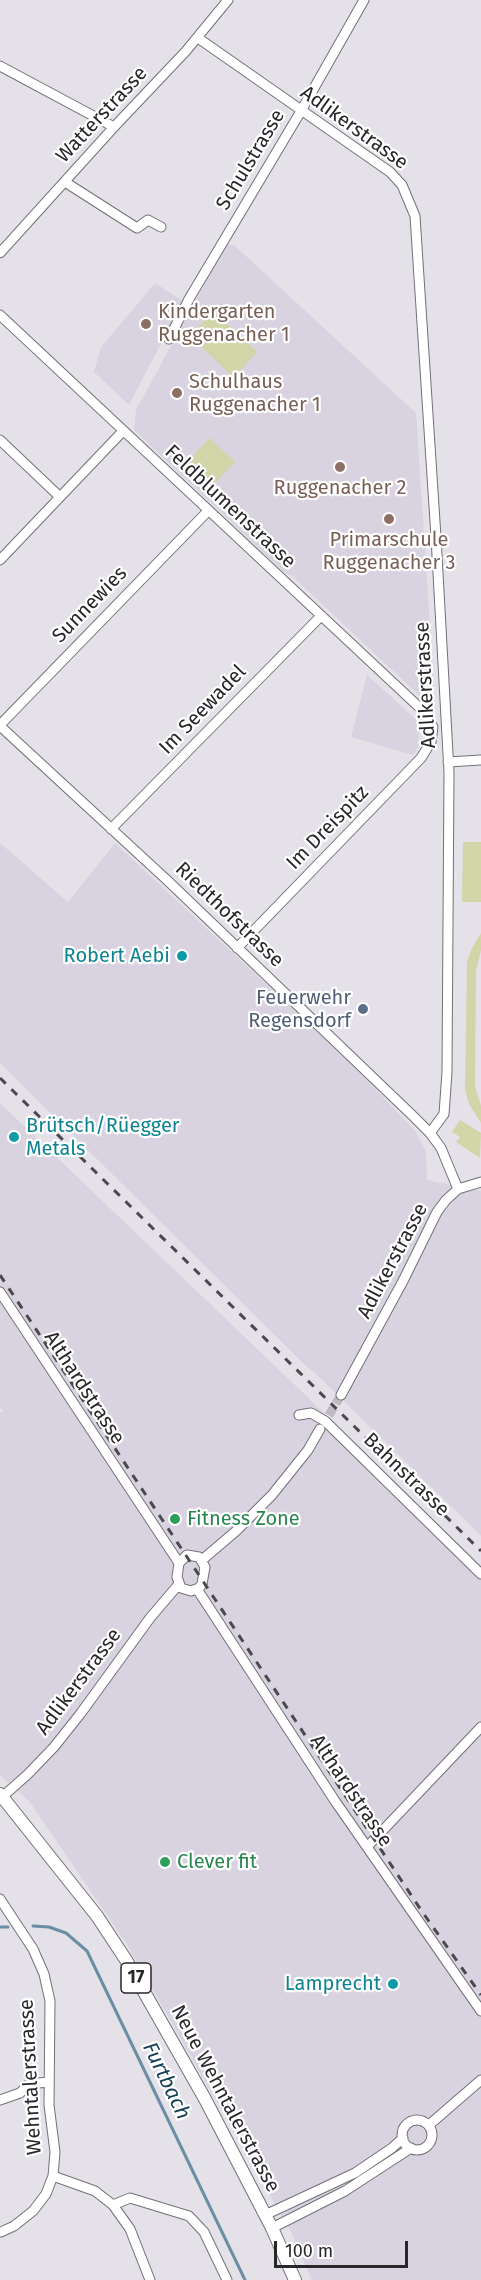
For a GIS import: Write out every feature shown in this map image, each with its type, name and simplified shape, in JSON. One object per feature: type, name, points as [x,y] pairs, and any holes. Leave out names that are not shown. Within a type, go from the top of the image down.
[{"type":"main road","name":"Neue Wehntalerstrasse","points":[[1,1797],[97,1916],[126,1960],[205,2099],[272,2228],[296,2280]]},
{"type":"street","name":"Watterstrasse","points":[[0,253],[198,38],[228,0]]},
{"type":"street","name":"Schulstrasse","points":[[169,339],[189,299],[364,0]]},
{"type":"street","name":"Adlikerstrasse","points":[[198,38],[390,172],[402,185],[415,216],[448,762],[447,1072],[444,1114],[430,1133]]},
{"type":"street","points":[[0,66],[114,127]]},
{"type":"street","points":[[64,182],[137,228],[148,220],[161,226]]},
{"type":"street","name":"Feldblumenstrasse","points":[[0,315],[420,708],[432,727]]},
{"type":"street","points":[[0,560],[123,431]]},
{"type":"street","points":[[0,440],[60,497]]},
{"type":"street","name":"Sunnewies","points":[[0,725],[208,511]]},
{"type":"street","name":"Im Seewadel","points":[[111,830],[321,616]]},
{"type":"street","name":"Riedthofstrasse","points":[[0,725],[430,1133]]},
{"type":"street","name":"Im Dreispitz","points":[[237,948],[422,758],[431,742],[432,727]]},
{"type":"street","points":[[448,762],[481,760]]},
{"type":"street","points":[[430,1133],[441,1148],[458,1189],[481,1182]]},
{"type":"street","name":"Adlikerstrasse","points":[[341,1395],[403,1281],[437,1212],[458,1189]]},
{"type":"street","name":"Althardstrasse","points":[[0,1292],[179,1563]]},
{"type":"street","name":"Bahnstrasse","points":[[299,1415],[311,1413],[325,1421],[481,1574]]},
{"type":"street","points":[[202,1560],[236,1531],[272,1495],[308,1450],[320,1429]]},
{"type":"street","points":[[189,1554],[202,1560],[205,1574],[202,1584],[197,1589],[185,1591],[179,1584],[177,1572],[179,1563],[189,1554]]},
{"type":"street","name":"Adlikerstrasse","points":[[1,1797],[54,1747],[150,1618],[179,1584]]},
{"type":"street","name":"Althardstrasse","points":[[197,1589],[367,1847],[481,2011]]},
{"type":"street","points":[[367,1847],[481,1727]]},
{"type":"street","name":"Wehntalerstrasse","points":[[0,1899],[28,1938],[44,1974],[50,2001],[48,2082],[55,2152],[52,2176],[46,2194],[33,2211],[14,2226],[1,2231],[0,2243]]},
{"type":"street","points":[[429,2125],[481,2080]]},
{"type":"street","points":[[0,2099],[20,2093],[29,2084],[48,2082]]},
{"type":"street","points":[[265,2215],[355,2173],[392,2148],[402,2138],[404,2127],[410,2121],[420,2120],[429,2125],[432,2136],[428,2145],[420,2150],[405,2144],[402,2138]]},
{"type":"street","points":[[272,2228],[345,2191],[411,2148]]},
{"type":"street","points":[[52,2176],[95,2191],[113,2205],[130,2229],[150,2280]]},
{"type":"street","points":[[113,2205],[130,2198],[189,2216],[204,2232],[227,2280]]},
{"type":"shaded area","points":[[226,245],[234,245],[416,413],[434,686],[422,698],[291,575],[285,573],[134,430],[136,410]]},
{"type":"shaded area","name":"Kindergarten Ruggenacher 1","points":[[155,283],[183,301],[129,405],[94,372],[101,347]]},
{"type":"shaded area","points":[[367,675],[418,721],[419,746],[413,755],[351,737]]},
{"type":"shaded area","points":[[0,843],[68,902],[115,843],[355,1067],[416,1132],[426,1151],[427,1180],[481,1191],[481,1536],[0,1063]]},
{"type":"shaded area","points":[[0,1103],[481,1566],[481,2280],[312,2280],[291,2232],[126,1943],[29,1801],[0,1775],[0,1413],[3,1411],[0,1407]]},
{"type":"green space","points":[[213,311],[257,352],[234,378],[190,336]]},
{"type":"green space","points":[[210,438],[235,462],[207,491],[182,467]]},
{"type":"green space","points":[[463,842],[481,842],[481,902],[462,902]]},
{"type":"green space","points":[[481,933],[481,950],[476,971],[475,1086],[481,1106],[481,1123],[469,1104],[465,1090],[467,962]]},
{"type":"green space","points":[[460,1120],[481,1133],[480,1158],[456,1142],[460,1137],[452,1132]]},
{"type":"waterway","name":"Furtbach","points":[[33,1926],[49,1927],[66,1933],[87,1951],[245,2280]]},
{"type":"waterway","name":"Furtbach","points":[[0,1927],[8,1927]]},
{"type":"tunnel","points":[[322,1427],[341,1395]]},
{"type":"railway","points":[[0,1078],[481,1551]]},
{"type":"railway","points":[[0,1275],[421,1910],[481,1995]]},
{"type":"place","name":"Kindergarten Ruggenacher 1","points":[[146,324]]},
{"type":"place","name":"Schulhaus Ruggenacher 1","points":[[177,393]]},
{"type":"place","name":"Ruggenacher 2","points":[[340,467]]},
{"type":"place","name":"Primarschule Ruggenacher 3","points":[[389,519]]},
{"type":"place","name":"Robert Aebi","points":[[182,956]]},
{"type":"place","name":"Feuerwehr Regensdorf","points":[[363,1009]]},
{"type":"place","name":"Brütsch/Rüegger Metals","points":[[14,1137]]},
{"type":"place","name":"Fitness Zone","points":[[175,1519]]},
{"type":"place","name":"Clever fit","points":[[165,1862]]},
{"type":"place","name":"Lamprecht","points":[[393,1984]]}]
